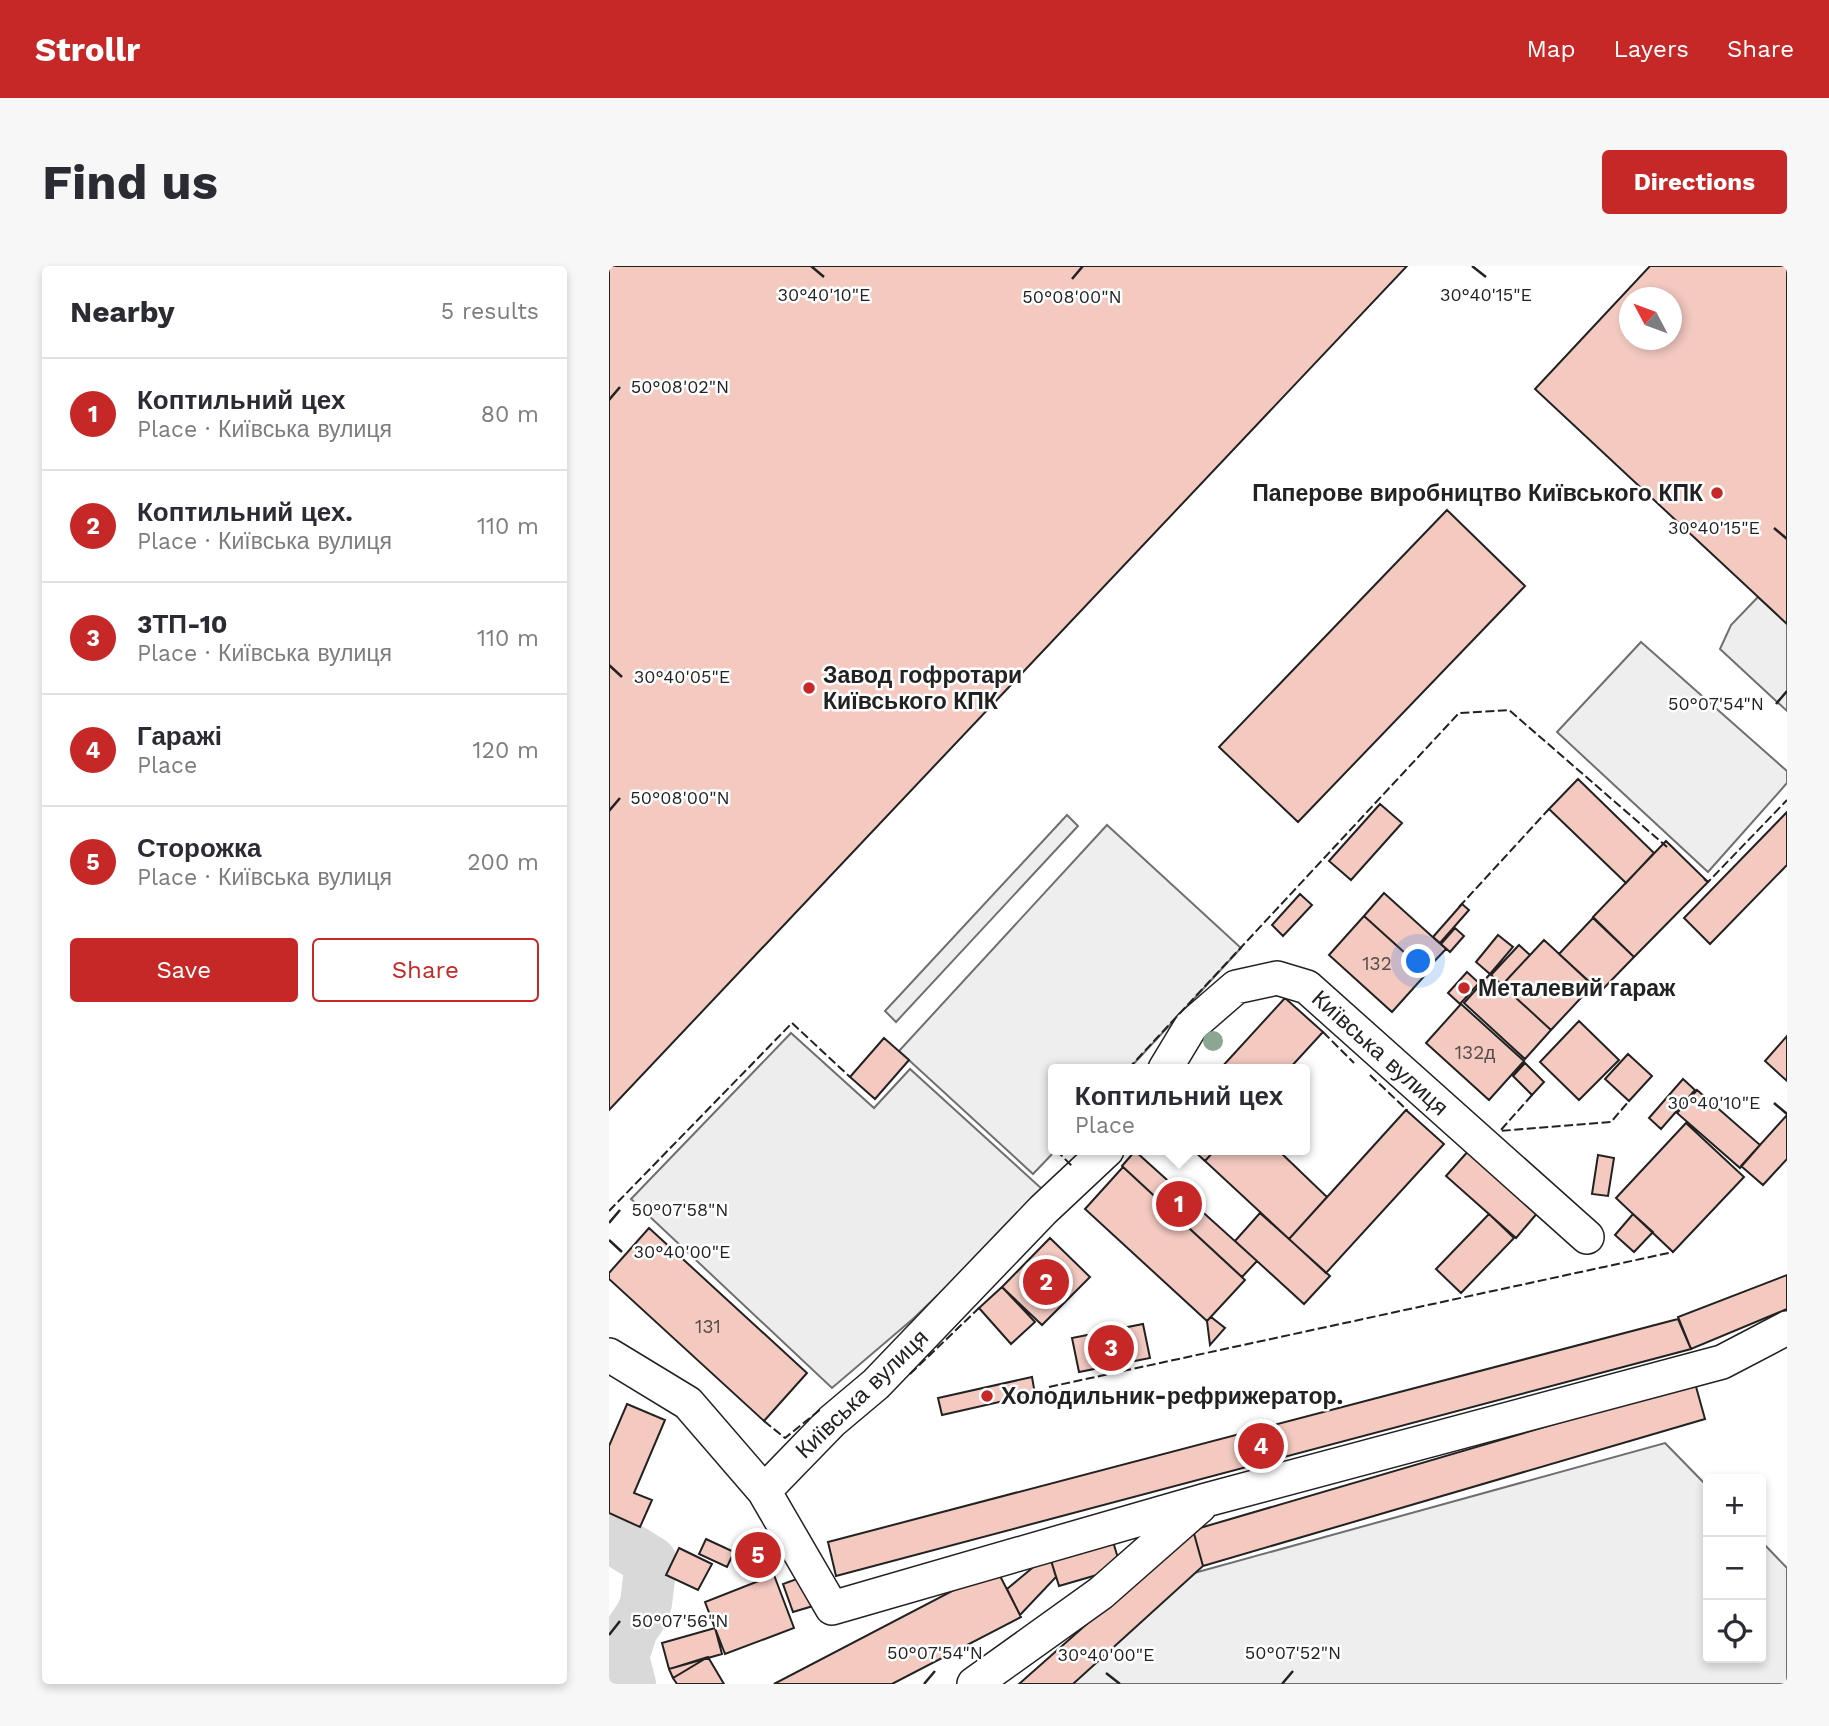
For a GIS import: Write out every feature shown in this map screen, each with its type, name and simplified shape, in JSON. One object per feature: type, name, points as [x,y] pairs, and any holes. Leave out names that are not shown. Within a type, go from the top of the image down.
[{"type":"street","name":"Київська вулиця","points":[[1168,1064],[1191,1026],[1236,987],[1277,978],[1307,988],[1587,1237]]},
{"type":"street","name":"Київська вулиця","points":[[764,1491],[832,1421],[876,1384],[1043,1210],[1102,1155]]},
{"type":"street","points":[[609,1355],[688,1403],[764,1491],[832,1608],[1206,1500],[1722,1362],[1787,1328]]},
{"type":"street","points":[[974,1684],[1101,1593],[1206,1500]]},
{"type":"shaded area","points":[[1758,597],[1787,624],[1787,711],[1720,649],[1731,625]]},
{"type":"shaded area","points":[[1641,642],[1787,771],[1787,783],[1708,872],[1557,732]]},
{"type":"shaded area","points":[[1067,815],[1078,826],[896,1022],[885,1011]]},
{"type":"shaded area","points":[[1107,825],[1241,948],[1134,1064],[1048,1064],[1048,1155],[1051,1155],[1033,1174],[899,1051]]},
{"type":"shaded area","points":[[791,1033],[874,1108],[910,1069],[1042,1189],[1010,1225],[914,1318],[832,1388],[631,1199]]},
{"type":"shaded area","points":[[1665,1443],[1703,1482],[1703,1663],[1766,1663],[1766,1546],[1787,1568],[1787,1684],[1063,1684],[1140,1588]]},
{"type":"building","name":"Завод гофротари Київського КПК","points":[[609,266],[1407,266],[609,1110]]},
{"type":"building","name":"Паперове виробництво Київського КПК","points":[[1650,266],[1787,266],[1787,624],[1535,389],[1619,299],[1619,350],[1682,350],[1682,287],[1630,287]]},
{"type":"building","points":[[1447,510],[1525,586],[1298,822],[1219,747]]},
{"type":"building","points":[[1578,779],[1654,853],[1626,883],[1549,809]]},
{"type":"building","points":[[1380,804],[1402,823],[1351,880],[1329,861]]},
{"type":"building","points":[[1787,812],[1787,865],[1710,944],[1684,918]]},
{"type":"building","points":[[1666,841],[1708,882],[1634,957],[1593,917]]},
{"type":"building","points":[[1384,893],[1446,949],[1425,971],[1364,916]]},
{"type":"building","points":[[1300,894],[1312,905],[1283,936],[1272,925]]},
{"type":"building","points":[[1462,904],[1469,910],[1440,943],[1433,937]]},
{"type":"building","points":[[1364,916],[1427,973],[1392,1012],[1329,955]]},
{"type":"building","points":[[1593,918],[1634,957],[1600,992],[1559,954]]},
{"type":"building","points":[[1455,928],[1464,936],[1450,952],[1441,944]]},
{"type":"building","points":[[1498,935],[1513,947],[1490,974],[1476,962]]},
{"type":"building","points":[[1544,940],[1593,985],[1551,1030],[1502,985]]},
{"type":"building","points":[[1519,945],[1530,955],[1502,985],[1491,975]]},
{"type":"building","name":"Металевий гараж","points":[[1467,972],[1479,983],[1460,1004],[1448,993]]},
{"type":"building","points":[[1490,974],[1551,1030],[1525,1059],[1464,1003]]},
{"type":"building","points":[[1285,998],[1323,1032],[1294,1064],[1225,1064]]},
{"type":"building","points":[[1461,1004],[1524,1061],[1489,1100],[1426,1043]]},
{"type":"building","points":[[1579,1021],[1619,1060],[1579,1100],[1540,1062]]},
{"type":"building","points":[[1787,1036],[1787,1081],[1765,1061]]},
{"type":"building","points":[[884,1038],[909,1060],[875,1099],[850,1077]]},
{"type":"building","points":[[1628,1054],[1652,1076],[1629,1101],[1605,1079]]},
{"type":"building","points":[[1525,1063],[1544,1082],[1532,1095],[1513,1076]]},
{"type":"building","points":[[1683,1079],[1695,1090],[1661,1129],[1649,1118]]},
{"type":"building","points":[[1697,1090],[1760,1145],[1740,1168],[1677,1113]]},
{"type":"building","points":[[1406,1110],[1444,1144],[1326,1273],[1289,1239]]},
{"type":"building","points":[[1787,1115],[1787,1159],[1763,1185],[1741,1166]]},
{"type":"building","points":[[1686,1123],[1744,1177],[1673,1252],[1616,1198]]},
{"type":"building","points":[[1470,1149],[1539,1211],[1516,1238],[1446,1176]]},
{"type":"building","points":[[1132,1155],[1139,1155],[1257,1261],[1242,1277],[1122,1166]]},
{"type":"building","points":[[1198,1155],[1210,1155],[1205,1161]]},
{"type":"building","points":[[1210,1155],[1283,1155],[1327,1197],[1289,1239],[1205,1161]]},
{"type":"building","points":[[1598,1155],[1614,1158],[1608,1196],[1592,1194]]},
{"type":"building","points":[[1123,1167],[1245,1280],[1207,1321],[1085,1209]]},
{"type":"building","points":[[1260,1213],[1330,1276],[1304,1304],[1235,1241]]},
{"type":"building","points":[[1489,1214],[1514,1238],[1461,1293],[1436,1269]]},
{"type":"building","points":[[1633,1214],[1653,1232],[1634,1252],[1615,1235]]},
{"type":"building","points":[[649,1228],[807,1373],[764,1421],[609,1279],[609,1273]]},
{"type":"building","points":[[1050,1238],[1090,1277],[1042,1325],[1002,1287]]},
{"type":"building","points":[[1787,1275],[1787,1309],[1691,1349],[1678,1317]]},
{"type":"building","points":[[1002,1287],[1035,1322],[1011,1344],[979,1308]]},
{"type":"building","points":[[1211,1317],[1225,1328],[1210,1345],[1207,1321]]},
{"type":"building","points":[[1678,1319],[1691,1349],[836,1576],[828,1542]]},
{"type":"building","points":[[1143,1324],[1150,1358],[1079,1372],[1072,1338]]},
{"type":"building","name":"Холодильник-рефрижератор.","points":[[1032,1377],[1035,1394],[942,1415],[938,1398]]},
{"type":"building","points":[[1695,1383],[1705,1419],[1203,1566],[1193,1530]]},
{"type":"building","points":[[627,1404],[665,1420],[634,1493],[652,1500],[640,1527],[609,1513],[609,1446]]},
{"type":"building","points":[[1193,1530],[1203,1566],[1073,1684],[1019,1684]]},
{"type":"building","points":[[1111,1535],[1121,1568],[1059,1586],[1049,1554]]},
{"type":"building","points":[[773,1537],[780,1564],[742,1572],[736,1546]]},
{"type":"building","points":[[706,1539],[734,1552],[727,1567],[699,1554]]},
{"type":"building","points":[[679,1548],[712,1564],[698,1590],[666,1575]]},
{"type":"building","points":[[1049,1554],[1056,1577],[1020,1615],[1007,1589]]},
{"type":"building","points":[[996,1568],[1021,1617],[892,1684],[774,1684]]},
{"type":"building","points":[[774,1575],[794,1628],[725,1654],[705,1602]]},
{"type":"building","points":[[802,1577],[813,1606],[793,1612],[783,1584]]},
{"type":"building","points":[[715,1628],[722,1654],[669,1669],[662,1643]]},
{"type":"building","points":[[708,1657],[673,1678],[669,1669]]},
{"type":"building","points":[[708,1657],[724,1684],[677,1684],[673,1678]]},
{"type":"waterway","points":[[609,1536],[651,1562],[646,1603],[632,1629],[623,1657],[630,1684]]},
{"type":"fence","points":[[1133,1064],[1459,713],[1509,710],[1667,847]]},
{"type":"fence","points":[[1704,879],[1708,882],[1787,800]]},
{"type":"fence","points":[[1459,907],[1549,809]]},
{"type":"fence","points":[[609,1211],[792,1023],[850,1077]]},
{"type":"fence","points":[[1323,1032],[1354,1063]]},
{"type":"fence","points":[[1370,1075],[1406,1110]]},
{"type":"fence","points":[[1532,1095],[1500,1131],[1611,1122],[1629,1101]]},
{"type":"fence","points":[[1061,1155],[1073,1167]]},
{"type":"fence","points":[[1049,1387],[1673,1252]]},
{"type":"fence","points":[[910,1374],[979,1308]]},
{"type":"fence","points":[[764,1421],[785,1438],[821,1409]]},
{"type":"place","name":"Паперове виробництво Київського КПК","points":[[1717,493]]},
{"type":"place","name":"Завод гофротари Київського КПК","points":[[809,688]]},
{"type":"place","name":"Металевий гараж","points":[[1464,988]]},
{"type":"place","name":"Коптильний цех","points":[[1179,1204]]},
{"type":"place","name":"Коптильний цех.","points":[[1046,1282]]},
{"type":"place","name":"3ТП-10","points":[[1111,1348]]},
{"type":"place","name":"Холодильник-рефрижератор.","points":[[987,1396]]},
{"type":"place","name":"Гаражі","points":[[1261,1446]]},
{"type":"place","name":"Сторожка","points":[[758,1555]]}]
